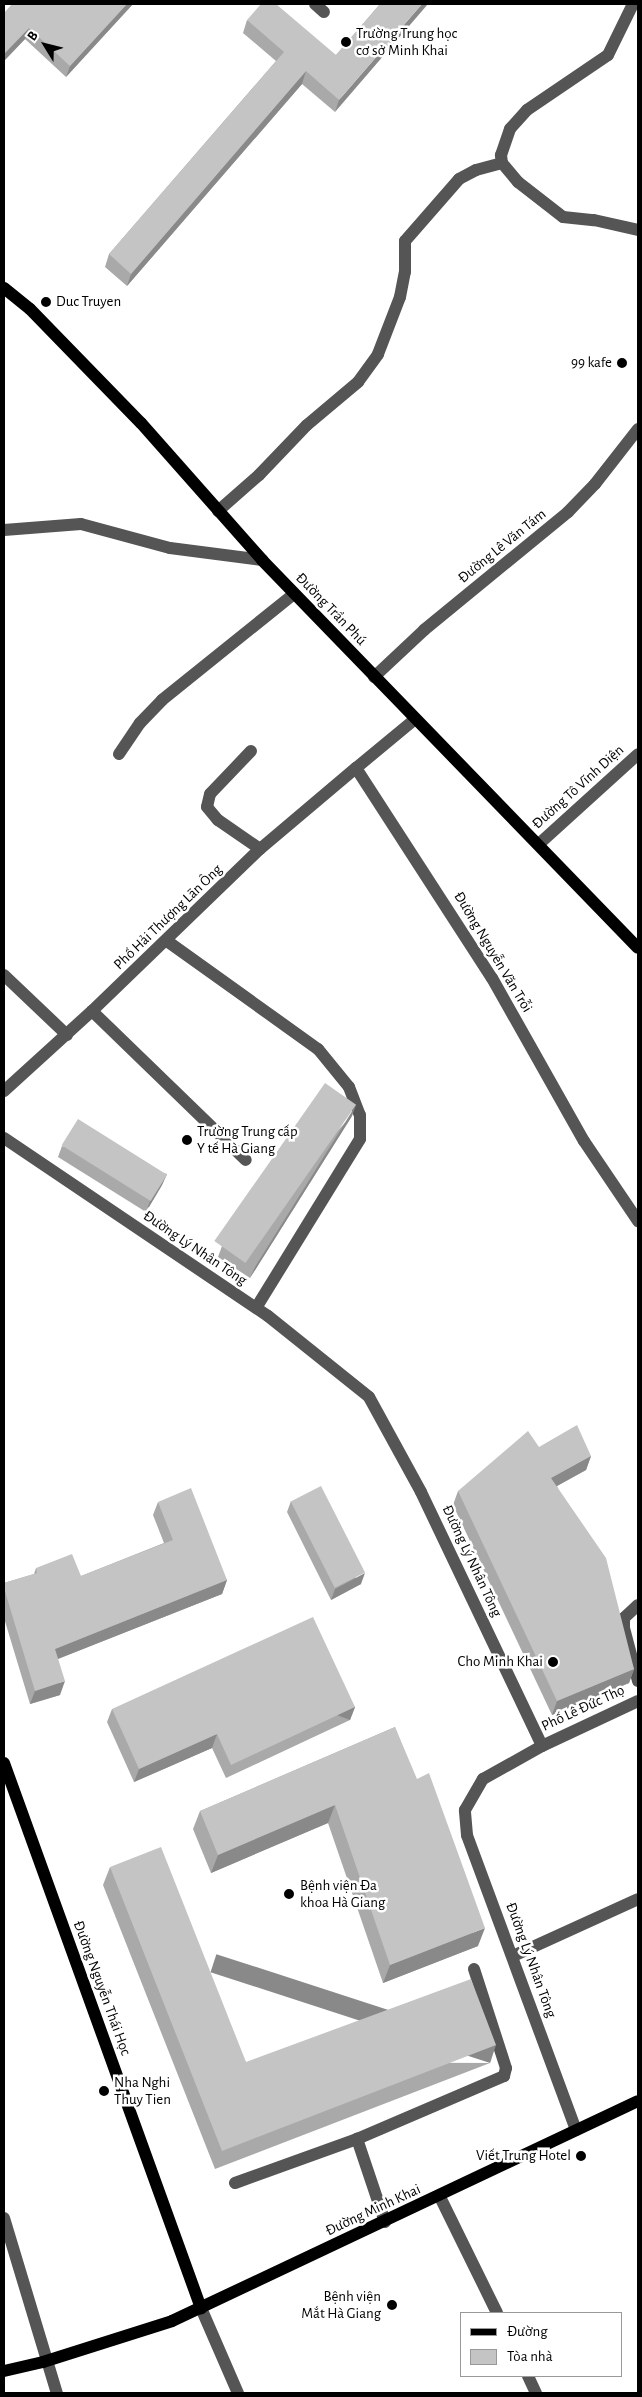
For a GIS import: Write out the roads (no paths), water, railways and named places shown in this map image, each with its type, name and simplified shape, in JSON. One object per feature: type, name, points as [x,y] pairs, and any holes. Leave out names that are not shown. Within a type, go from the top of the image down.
[{"type":"main road","name":"Đường Trần Phú","points":[[4,288],[30,309],[141,423],[294,594],[414,720],[540,843],[638,948]]},
{"type":"main road","name":"Đường Nguyễn Thái Học","points":[[4,1763],[201,2308]]},
{"type":"main road","name":"Đường Minh Khai","points":[[4,2371],[117,2340],[201,2308],[638,2101]]},
{"type":"street","points":[[632,4],[608,55],[527,110],[510,128],[501,155],[502,163],[518,182],[563,217],[594,220],[638,230]]},
{"type":"street","points":[[218,511],[260,475],[308,425],[358,382],[378,354],[400,297],[405,272],[405,241],[459,179],[476,170],[502,163]]},
{"type":"street","name":"Đường Lê Văn Tám","points":[[374,677],[424,630],[568,512],[595,484],[638,428]]},
{"type":"street","points":[[4,530],[62,523],[81,524],[170,548],[262,560]]},
{"type":"street","points":[[119,754],[140,723],[162,700],[294,594]]},
{"type":"street","points":[[356,768],[414,720]]},
{"type":"street","points":[[251,751],[210,794],[207,807],[218,820],[260,849]]},
{"type":"street","name":"Đường Tô Vĩnh Diện","points":[[540,843],[638,754]]},
{"type":"street","name":"Phố Hải Thượng Lãn Ông","points":[[4,1091],[167,941],[260,849],[356,768]]},
{"type":"street","name":"Đường Nguyễn Văn Trỗi","points":[[356,768],[492,978],[584,1141],[638,1221]]},
{"type":"street","points":[[167,941],[318,1049],[349,1087],[360,1115],[360,1139],[256,1308]]},
{"type":"street","points":[[4,975],[67,1035]]},
{"type":"street","points":[[92,1011],[246,1160]]},
{"type":"street","name":"Đường Lý Nhân Tông","points":[[4,1138],[256,1308],[355,1385],[378,1410],[421,1492],[542,1746],[483,1779],[465,1810],[467,1835],[576,2130]]},
{"type":"street","points":[[638,1605],[624,1618],[624,1628],[638,1681]]},
{"type":"street","name":"Phố Lê Đức Thọ","points":[[542,1746],[638,1701]]},
{"type":"street","points":[[513,1956],[638,1899]]},
{"type":"street","points":[[235,2183],[357,2139],[504,2076],[504,2062],[474,1969]]},
{"type":"street","points":[[357,2139],[385,2222]]},
{"type":"street","points":[[440,2196],[497,2312]]},
{"type":"street","points":[[4,2218],[57,2393]]},
{"type":"street","points":[[201,2308],[238,2393]]},
{"type":"street","points":[[528,2377],[536,2393]]},
{"type":"place","name":"Trường Trung học cơ sở Minh Khai","points":[[346,42]]},
{"type":"place","name":"Duc Truyen","points":[[46,302]]},
{"type":"place","name":"99 kafe","points":[[622,363]]},
{"type":"place","name":"Trường Trung cấp Y tế Hà Giang","points":[[187,1140]]},
{"type":"place","name":"Cho Minh Khai","points":[[553,1662]]},
{"type":"place","name":"Bệnh viện Đa khoa Hà Giang","points":[[289,1894]]},
{"type":"place","name":"Nha Nghi Thuy Tien","points":[[104,2091]]},
{"type":"place","name":"Viết Trung Hotel","points":[[581,2156]]},
{"type":"place","name":"Bệnh viện Mắt Hà Giang","points":[[392,2305]]}]
